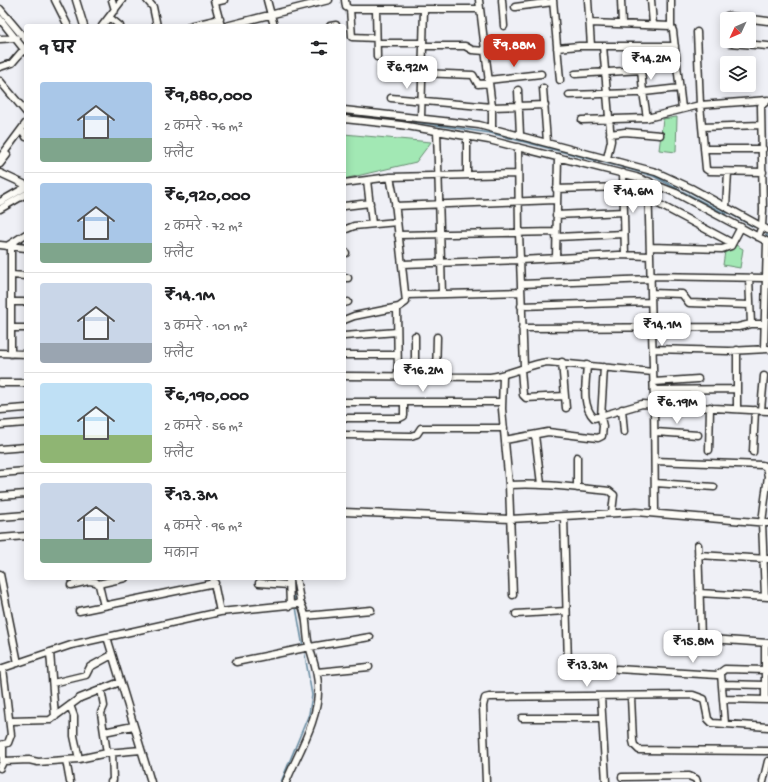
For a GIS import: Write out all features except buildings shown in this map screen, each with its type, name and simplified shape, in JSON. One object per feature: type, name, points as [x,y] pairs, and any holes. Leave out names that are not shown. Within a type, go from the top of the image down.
[{"type":"street","points":[[55,0],[67,24]]},
{"type":"street","points":[[76,0],[83,24]]},
{"type":"street","points":[[112,0],[115,10]]},
{"type":"street","points":[[104,24],[122,0]]},
{"type":"street","points":[[210,24],[220,23],[214,1],[224,0]]},
{"type":"street","points":[[266,0],[274,24]]},
{"type":"street","points":[[234,24],[329,0]]},
{"type":"street","points":[[345,0],[346,7],[350,9],[480,9]]},
{"type":"street","points":[[479,0],[492,107],[492,128]]},
{"type":"street","points":[[502,0],[504,26]]},
{"type":"street","points":[[588,0],[591,46]]},
{"type":"street","points":[[621,0],[622,24]]},
{"type":"street","points":[[651,0],[653,24]]},
{"type":"street","points":[[671,0],[671,26],[675,46],[682,108]]},
{"type":"street","points":[[151,1],[156,24]]},
{"type":"street","points":[[516,7],[553,1],[560,80]]},
{"type":"street","points":[[0,9],[24,38]]},
{"type":"street","points":[[350,9],[352,37],[423,45],[458,45],[465,46],[472,50],[485,51]]},
{"type":"street","points":[[376,9],[377,56]]},
{"type":"street","points":[[421,118],[424,9]]},
{"type":"street","points":[[109,17],[118,24]]},
{"type":"street","points":[[0,19],[24,49]]},
{"type":"street","points":[[756,20],[768,21]]},
{"type":"street","points":[[590,23],[653,24],[671,26]]},
{"type":"street","points":[[697,32],[700,105],[707,171],[728,172],[765,169]]},
{"type":"street","points":[[0,39],[16,38]]},
{"type":"street","points":[[756,45],[768,46]]},
{"type":"street","points":[[557,48],[591,46],[675,46]]},
{"type":"street","points":[[603,46],[610,134],[610,146],[607,158]]},
{"type":"street","points":[[640,46],[643,92],[647,118]]},
{"type":"street","points":[[0,67],[12,63],[24,51]]},
{"type":"street","points":[[575,74],[641,70]]},
{"type":"street","points":[[393,72],[473,75],[476,83],[541,74]]},
{"type":"street","points":[[0,81],[24,110]]},
{"type":"street","points":[[543,88],[547,142]]},
{"type":"street","points":[[569,95],[643,92],[680,88]]},
{"type":"street","points":[[518,90],[520,106],[520,135]]},
{"type":"street","points":[[392,98],[492,107],[545,105]]},
{"type":"street","points":[[582,120],[647,118],[682,108],[700,105],[768,100]]},
{"type":"street","points":[[758,237],[765,217],[766,192],[762,149],[765,141],[761,125],[761,105],[768,100]]},
{"type":"street","points":[[346,110],[421,118],[492,128],[607,158],[669,176],[768,230]]},
{"type":"street","points":[[761,111],[768,110]]},
{"type":"street","points":[[346,119],[401,125],[467,136],[623,173],[670,189],[768,242],[764,324],[766,332],[766,349],[653,350]]},
{"type":"street","points":[[702,127],[761,125]]},
{"type":"street","points":[[0,158],[24,127]]},
{"type":"street","points":[[437,131],[442,293]]},
{"type":"street","points":[[610,134],[625,132],[660,135]]},
{"type":"street","points":[[0,164],[24,134]]},
{"type":"street","points":[[467,136],[468,175]]},
{"type":"street","points":[[518,147],[522,368],[524,395],[526,398],[565,396]]},
{"type":"street","points":[[704,149],[762,149]]},
{"type":"street","points":[[556,258],[556,189],[558,157]]},
{"type":"street","points":[[726,207],[728,172]]},
{"type":"street","points":[[0,173],[24,185]]},
{"type":"street","points":[[623,173],[625,255]]},
{"type":"street","points":[[346,183],[390,177],[518,174]]},
{"type":"street","points":[[346,319],[354,316],[397,308],[405,304],[406,295],[390,177]]},
{"type":"street","points":[[367,180],[372,224]]},
{"type":"street","points":[[648,181],[654,382],[655,513]]},
{"type":"street","points":[[0,202],[24,187]]},
{"type":"street","points":[[556,189],[623,187]]},
{"type":"street","points":[[0,209],[24,197]]},
{"type":"street","points":[[649,199],[732,243]]},
{"type":"street","points":[[395,206],[556,200]]},
{"type":"street","points":[[346,206],[370,203]]},
{"type":"street","points":[[556,215],[624,212]]},
{"type":"street","points":[[346,229],[354,226],[397,222]]},
{"type":"street","points":[[650,247],[727,248],[732,243],[741,227]]},
{"type":"street","points":[[398,235],[519,232],[556,234],[624,234]]},
{"type":"street","points":[[6,246],[24,235]]},
{"type":"street","points":[[6,246],[24,248]]},
{"type":"street","points":[[6,246],[11,275],[11,354]]},
{"type":"street","points":[[402,264],[625,255],[650,256]]},
{"type":"street","points":[[11,275],[24,276]]},
{"type":"street","points":[[521,284],[651,278],[767,279]]},
{"type":"street","points":[[749,278],[751,324]]},
{"type":"street","points":[[406,295],[521,292]]},
{"type":"street","points":[[651,293],[682,294],[689,304],[750,305]]},
{"type":"street","points":[[11,302],[24,302]]},
{"type":"street","points":[[521,306],[651,302]]},
{"type":"street","points":[[397,308],[398,376]]},
{"type":"street","points":[[522,328],[738,327],[751,324],[764,324]]},
{"type":"street","points":[[11,328],[24,328]]},
{"type":"street","points":[[346,336],[397,332]]},
{"type":"street","points":[[415,336],[415,376]]},
{"type":"street","points":[[436,376],[437,336]]},
{"type":"street","points":[[737,409],[738,350]]},
{"type":"street","points":[[0,353],[24,354]]},
{"type":"street","points":[[346,355],[397,355]]},
{"type":"street","points":[[346,376],[503,376],[522,368],[547,362],[562,362],[653,372]]},
{"type":"street","points":[[562,362],[566,408]]},
{"type":"street","points":[[587,365],[586,408],[594,418],[601,418],[638,404],[761,410]]},
{"type":"street","points":[[505,440],[548,432],[598,438],[602,436],[601,418],[604,367]]},
{"type":"street","points":[[503,376],[502,402],[509,485],[513,595]]},
{"type":"street","points":[[753,452],[761,410],[764,376]]},
{"type":"street","points":[[654,382],[698,379]]},
{"type":"street","points":[[0,383],[24,383]]},
{"type":"street","points":[[654,390],[737,389]]},
{"type":"street","points":[[346,402],[502,402]]},
{"type":"street","points":[[346,418],[400,418],[404,416],[404,402]]},
{"type":"street","points":[[709,450],[710,407]]},
{"type":"street","points":[[0,410],[24,408]]},
{"type":"street","points":[[622,409],[624,432]]},
{"type":"street","points":[[0,425],[24,423]]},
{"type":"street","points":[[346,435],[411,436],[417,434],[421,428],[504,428]]},
{"type":"street","points":[[655,432],[698,435]]},
{"type":"street","points":[[534,434],[541,484]]},
{"type":"street","points":[[0,449],[24,446]]},
{"type":"street","points":[[577,458],[577,488]]},
{"type":"street","points":[[655,460],[762,465],[767,470],[765,522],[767,596],[699,593]]},
{"type":"street","points":[[0,473],[24,471]]},
{"type":"street","points":[[655,483],[714,487]]},
{"type":"street","points":[[509,485],[541,484],[612,492],[614,495],[612,512]]},
{"type":"street","points":[[0,496],[24,494]]},
{"type":"street","points":[[346,512],[510,519],[564,517],[612,512],[655,513],[765,522]]},
{"type":"street","points":[[0,517],[24,515]]},
{"type":"street","points":[[564,517],[568,665]]},
{"type":"street","points":[[0,538],[24,536]]},
{"type":"street","points":[[698,545],[701,638]]},
{"type":"street","points":[[698,555],[766,559]]},
{"type":"street","points":[[0,577],[18,663]]},
{"type":"street","points":[[71,585],[89,581],[94,581],[98,584],[116,580]]},
{"type":"street","points":[[79,611],[214,580],[220,612]]},
{"type":"street","points":[[286,782],[304,746],[318,694],[317,672],[306,648],[305,616],[295,604],[289,585],[289,580]]},
{"type":"street","points":[[295,604],[296,580]]},
{"type":"street","points":[[258,583],[289,585]]},
{"type":"street","points":[[98,584],[104,606]]},
{"type":"street","points":[[0,768],[4,761],[2,745],[6,744],[10,739],[10,721],[2,668],[50,652],[107,637],[220,612],[295,604]]},
{"type":"street","points":[[305,616],[371,610]]},
{"type":"street","points":[[516,614],[566,611]]},
{"type":"street","points":[[107,637],[151,782]]},
{"type":"street","points":[[236,662],[370,637]]},
{"type":"street","points":[[682,637],[767,643],[765,670],[767,700],[723,699]]},
{"type":"street","points":[[50,652],[55,717]]},
{"type":"street","points":[[53,683],[86,675],[90,668],[112,655]]},
{"type":"street","points":[[317,672],[369,667]]},
{"type":"street","points":[[617,669],[721,674]]},
{"type":"street","points":[[725,724],[721,674],[722,669],[765,670]]},
{"type":"street","points":[[10,721],[46,721],[55,717],[80,698],[120,682]]},
{"type":"street","points":[[722,684],[765,685]]},
{"type":"street","points":[[101,689],[104,706],[101,713],[104,732],[110,753],[113,780],[111,782]]},
{"type":"street","points":[[486,782],[483,706],[485,698],[495,696],[698,696],[705,702],[710,722],[768,727]]},
{"type":"street","points":[[601,697],[606,782]]},
{"type":"street","points":[[631,697],[633,741],[634,746],[638,750],[768,751]]},
{"type":"street","points":[[70,705],[74,716],[74,736],[79,759]]},
{"type":"street","points":[[522,718],[602,718]]},
{"type":"street","points":[[104,732],[133,726]]},
{"type":"street","points":[[4,761],[29,760],[38,762],[79,759],[110,753],[141,750]]},
{"type":"street","points":[[66,760],[70,782]]},
{"type":"street","points":[[764,782],[768,762]]},
{"type":"street","points":[[622,777],[689,776],[696,778],[697,782]]},
{"type":"green space","points":[[677,117],[676,152],[659,150],[663,119]]},
{"type":"green space","points":[[346,134],[431,142],[416,162],[346,179]]},
{"type":"green space","points":[[734,244],[743,249],[740,268],[723,265],[725,251]]},
{"type":"waterway","points":[[0,14],[24,44]]},
{"type":"waterway","points":[[346,115],[415,122],[490,133],[625,168],[660,178],[679,186],[754,227]]},
{"type":"waterway","points":[[653,176],[726,214]]},
{"type":"waterway","points":[[292,583],[295,603]]},
{"type":"waterway","points":[[296,607],[303,647]]},
{"type":"waterway","points":[[281,782],[309,714],[312,695],[304,650]]}]
